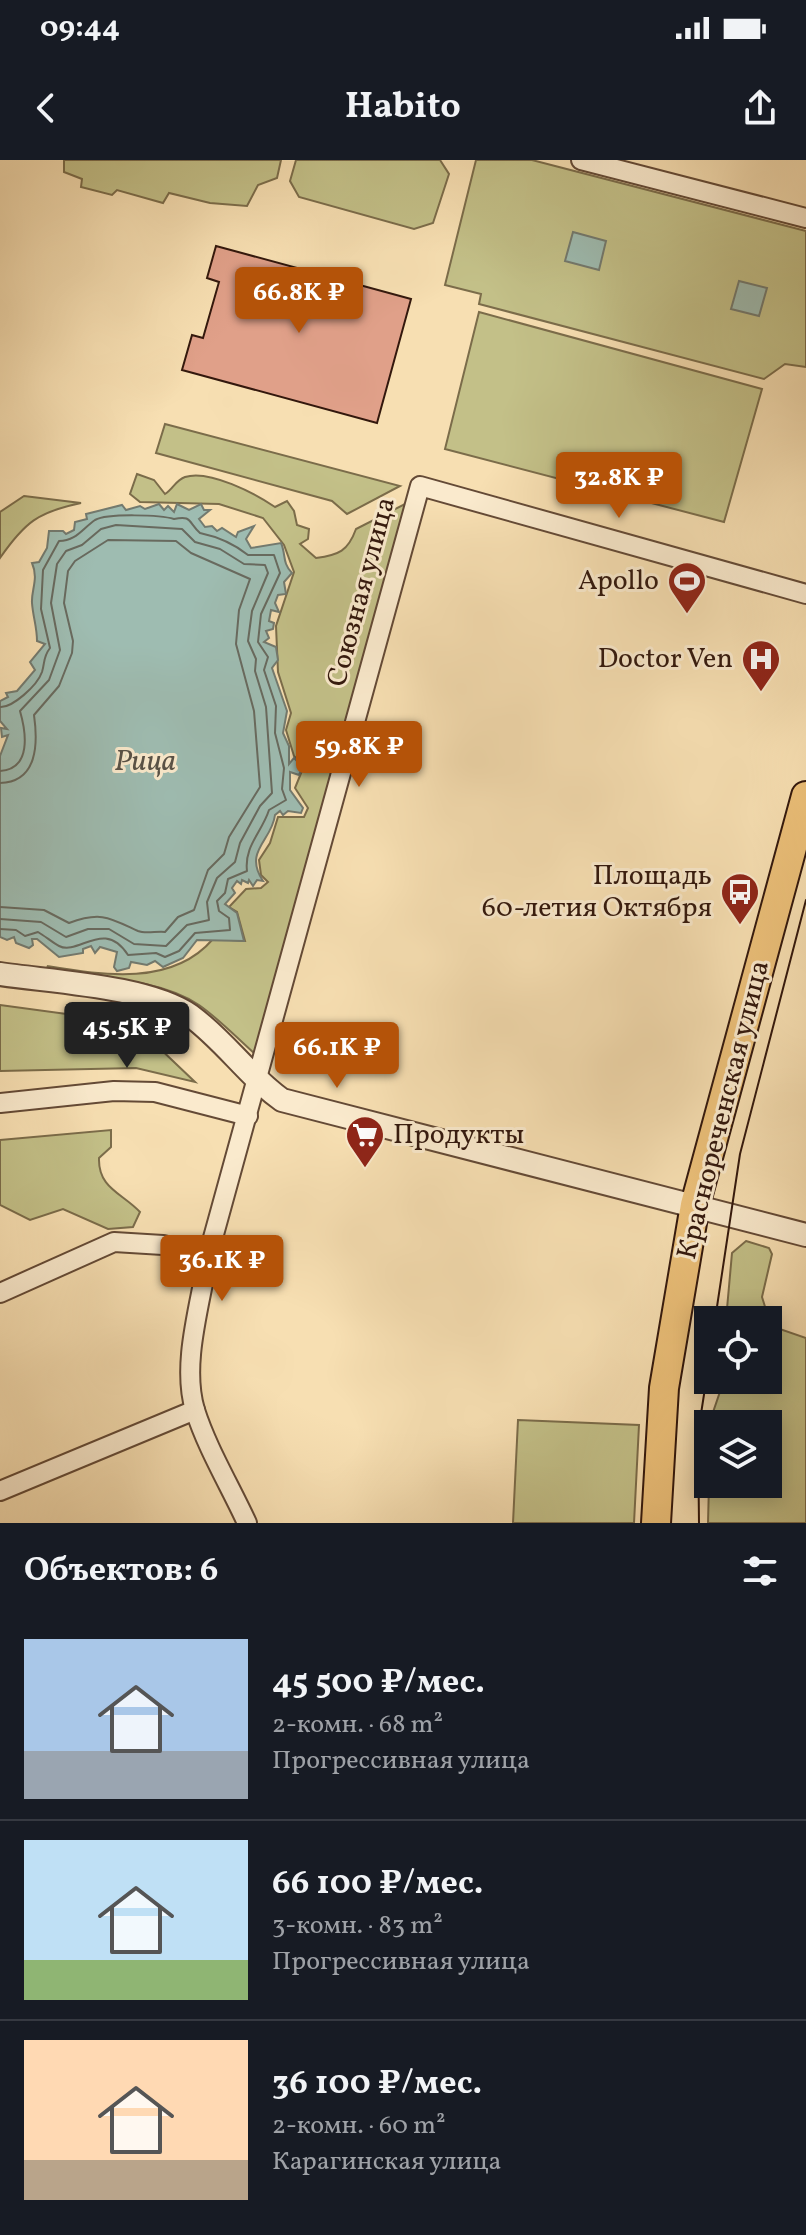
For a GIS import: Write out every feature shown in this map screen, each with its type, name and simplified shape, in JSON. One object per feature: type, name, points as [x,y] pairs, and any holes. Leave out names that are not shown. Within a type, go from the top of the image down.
[{"type":"main road","name":"Краснореченская улица","points":[[656,1523],[664,1388],[695,1205],[806,796]]},
{"type":"street","points":[[581,160],[806,218]]},
{"type":"street","name":"Союзная улица","points":[[195,1410],[192,1360],[208,1256],[420,486],[806,594]]},
{"type":"street","points":[[0,974],[141,995],[169,1003],[217,1037],[257,1083],[282,1100],[806,1235]]},
{"type":"street","points":[[0,1103],[114,1091],[155,1092],[248,1116]]},
{"type":"street","points":[[0,1293],[114,1242],[163,1245],[208,1256]]},
{"type":"street","points":[[0,1491],[195,1410],[247,1523]]},
{"type":"shaded area","points":[[64,160],[281,160],[277,178],[258,185],[247,206],[210,203],[169,193],[163,203],[117,190],[112,195],[81,187],[82,179],[64,172]]},
{"type":"shaded area","points":[[296,160],[440,160],[449,174],[433,223],[414,229],[299,197],[290,181]]},
{"type":"shaded area","points":[[476,160],[532,160],[806,231],[806,367],[785,364],[764,379],[479,304],[481,294],[445,285]]},
{"type":"shaded area","points":[[479,312],[762,389],[724,522],[445,449]]},
{"type":"shaded area","points":[[165,424],[400,486],[347,514],[332,501],[156,453]]},
{"type":"shaded area","points":[[137,474],[154,480],[165,494],[182,478],[195,475],[232,484],[275,507],[287,501],[294,511],[297,525],[309,529],[308,539],[300,544],[316,558],[342,551],[356,529],[409,502],[255,1054],[221,1022],[183,996],[129,981],[55,972],[47,966],[135,974],[178,965],[213,939],[245,941],[237,912],[229,907],[246,889],[261,888],[268,882],[261,875],[259,860],[270,843],[278,817],[304,817],[308,808],[295,788],[304,766],[294,756],[286,730],[291,713],[278,672],[276,626],[294,572],[284,545],[263,518],[219,504],[140,502],[130,494]]},
{"type":"shaded area","points":[[24,496],[81,503],[54,510],[34,520],[17,535],[0,558],[0,512]]},
{"type":"shaded area","points":[[0,1005],[133,1023],[195,1082],[136,1068],[0,1071]]},
{"type":"shaded area","points":[[111,1130],[111,1147],[99,1158],[100,1168],[112,1189],[140,1212],[133,1227],[108,1229],[63,1209],[30,1220],[0,1205],[0,1140]]},
{"type":"shaded area","points":[[746,1241],[769,1248],[772,1254],[762,1297],[765,1306],[727,1306],[732,1253]]},
{"type":"shaded area","points":[[782,1330],[806,1338],[806,1523],[708,1523],[709,1498],[782,1498],[782,1410],[714,1410],[719,1394],[782,1394]]},
{"type":"shaded area","points":[[518,1420],[639,1425],[634,1523],[513,1523]]},
{"type":"water","points":[[573,232],[606,241],[599,270],[565,261]]},
{"type":"water","points":[[739,281],[767,288],[759,316],[731,309]]},
{"type":"water","name":"Рица","points":[[159,504],[164,510],[168,506],[174,512],[177,504],[189,510],[201,504],[204,510],[210,510],[199,519],[205,527],[212,526],[217,531],[222,528],[236,537],[238,532],[254,526],[246,539],[251,548],[281,543],[292,573],[284,582],[286,594],[278,595],[275,603],[279,612],[271,610],[269,621],[274,623],[273,629],[266,631],[269,638],[264,642],[276,647],[278,660],[272,668],[287,711],[283,733],[289,746],[289,764],[294,758],[303,767],[299,775],[290,772],[290,790],[303,808],[301,813],[288,811],[283,815],[280,811],[275,815],[257,854],[258,871],[263,881],[257,880],[253,886],[249,880],[248,883],[242,880],[241,884],[237,881],[232,888],[235,893],[225,904],[237,913],[244,941],[197,940],[183,958],[163,967],[155,961],[147,965],[131,962],[129,968],[117,971],[114,967],[117,952],[100,947],[95,953],[91,946],[83,949],[83,953],[59,957],[37,939],[32,939],[33,945],[29,948],[16,943],[14,937],[7,940],[0,937],[0,756],[8,735],[2,737],[1,728],[7,729],[0,721],[0,701],[8,697],[6,693],[17,691],[35,670],[30,662],[45,644],[37,641],[32,603],[35,574],[32,563],[39,562],[47,548],[49,531],[63,531],[66,534],[74,530],[75,522],[87,519],[86,514],[122,505],[126,510],[140,506],[145,509]]},
{"type":"building","points":[[216,246],[411,299],[377,423],[182,370],[192,335],[203,338],[219,282],[207,278]]},
{"type":"tram line","points":[[717,1306],[740,1154],[806,900]]},
{"type":"tram line","points":[[699,1523],[698,1433],[704,1394]]},
{"type":"place","name":"Apollo","points":[[687,615]]},
{"type":"place","name":"Doctor Ven","points":[[761,693]]},
{"type":"place","name":"Площадь 60-летия Октября","points":[[740,926]]},
{"type":"place","name":"Продукты","points":[[365,1169]]}]
